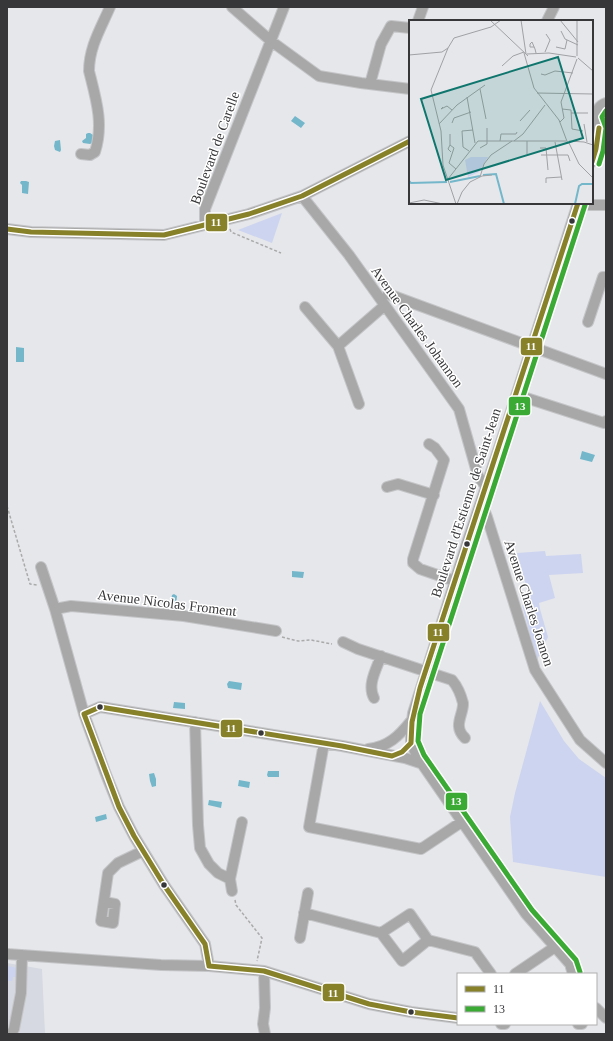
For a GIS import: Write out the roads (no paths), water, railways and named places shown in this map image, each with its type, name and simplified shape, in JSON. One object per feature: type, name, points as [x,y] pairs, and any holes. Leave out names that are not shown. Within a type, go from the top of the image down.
[{"type":"street","points":[[81,154],[90,155],[95,152],[98,143],[100,124],[89,71],[89,63],[90,53],[110,7]]},
{"type":"street","points":[[232,7],[271,41],[319,76],[409,89]]},
{"type":"street","name":"Boulevard de Carelle","points":[[7,229],[30,232],[164,235],[205,224],[205,209],[284,7]]},
{"type":"street","points":[[418,20],[423,7]]},
{"type":"street","points":[[548,20],[554,7]]},
{"type":"street","points":[[370,84],[381,44],[391,26],[409,28]]},
{"type":"street","points":[[593,159],[596,149],[598,125],[595,113],[599,105]]},
{"type":"street","points":[[596,149],[606,137]]},
{"type":"street","points":[[205,224],[249,214],[302,196],[409,142]]},
{"type":"street","name":"Avenue Charles Johannon","points":[[302,196],[349,256],[459,409],[478,476],[486,487]]},
{"type":"street","points":[[578,204],[606,205]]},
{"type":"street","name":"Boulevard d'Estienne de Saint-Jean","points":[[412,721],[426,670],[578,204]]},
{"type":"street","points":[[588,322],[603,277],[606,277]]},
{"type":"street","points":[[388,294],[606,374]]},
{"type":"street","points":[[338,346],[384,306]]},
{"type":"street","points":[[305,307],[338,346],[358,404]]},
{"type":"street","points":[[516,395],[605,422]]},
{"type":"street","points":[[428,444],[435,448],[444,460],[413,563],[420,569],[455,581]]},
{"type":"street","points":[[387,487],[398,484],[434,495]]},
{"type":"street","name":"Avenue Charles Joanon","points":[[481,502],[535,670],[580,740],[606,763]]},
{"type":"street","points":[[41,567],[55,609],[84,714],[119,807],[164,885],[205,944],[209,966]]},
{"type":"street","name":"Avenue Nicolas Froment","points":[[55,609],[71,606],[184,616],[276,631]]},
{"type":"street","points":[[343,642],[358,649],[426,670],[452,680],[458,687],[463,703],[458,721],[462,736],[465,738]]},
{"type":"street","points":[[374,698],[371,693],[371,686],[381,656]]},
{"type":"street","points":[[84,714],[100,707],[364,750],[423,764]]},
{"type":"street","points":[[395,740],[412,721]]},
{"type":"street","points":[[412,721],[411,743],[418,758],[526,914],[570,964],[574,973]]},
{"type":"street","points":[[195,722],[200,848],[209,864],[218,873],[230,879]]},
{"type":"street","points":[[364,750],[376,748],[395,740],[405,740],[411,743]]},
{"type":"street","points":[[324,743],[308,827],[421,849],[462,821]]},
{"type":"street","points":[[392,756],[402,752],[411,743]]},
{"type":"street","points":[[232,891],[230,879],[242,822]]},
{"type":"street","points":[[104,902],[108,873],[118,863],[143,851]]},
{"type":"street","points":[[300,938],[308,893]]},
{"type":"street","points":[[304,912],[381,933],[402,961],[428,940]]},
{"type":"street","points":[[381,933],[410,914],[428,940],[475,952],[490,973]]},
{"type":"street","points":[[516,973],[555,947]]},
{"type":"street","points":[[7,954],[161,965],[209,966],[260,971],[369,1004],[411,1012],[457,1018]]},
{"type":"street","points":[[11,1034],[14,1029],[21,993],[22,955]]},
{"type":"street","points":[[260,971],[265,1008],[263,1024],[265,1034]]},
{"type":"street","points":[[597,1009],[606,1018]]}]
